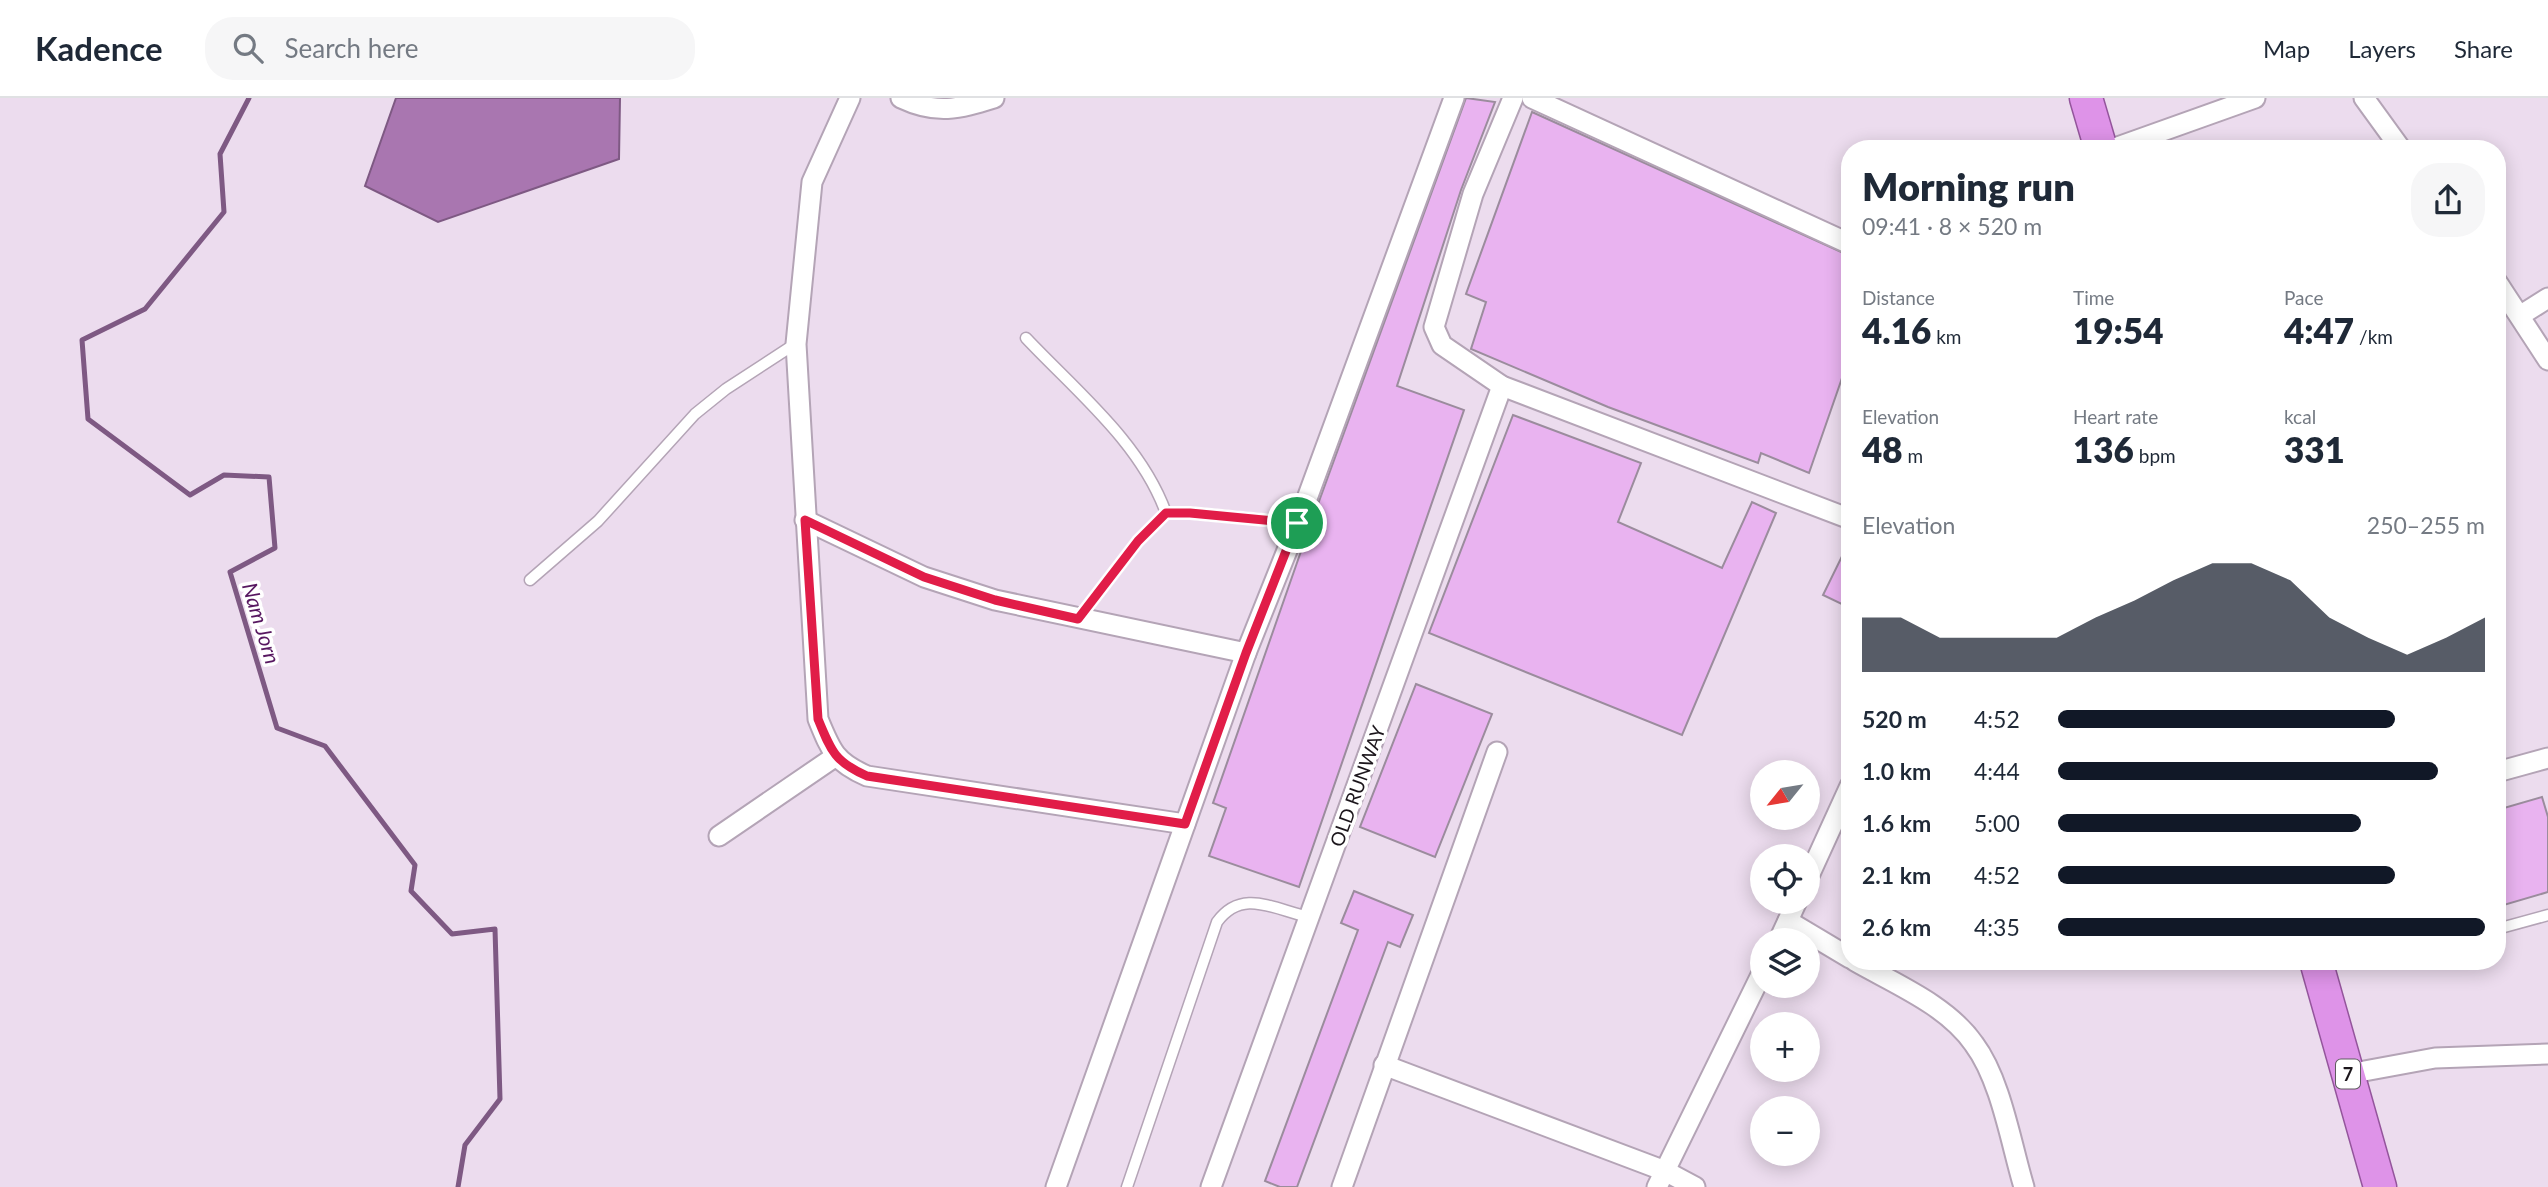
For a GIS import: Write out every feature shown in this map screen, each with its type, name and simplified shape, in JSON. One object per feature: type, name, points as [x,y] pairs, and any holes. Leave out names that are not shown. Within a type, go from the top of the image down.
[{"type":"highway","points":[[2087,98],[2099,140]]},
{"type":"highway","name":"7","points":[[2319,970],[2380,1187]]},
{"type":"street","points":[[850,98],[812,182],[796,344],[818,719],[830,750],[845,766],[867,776],[1185,824]]},
{"type":"street","points":[[901,98],[920,107],[956,110],[994,98]]},
{"type":"street","points":[[1056,1187],[1246,653],[1297,523],[1454,98]]},
{"type":"street","points":[[1513,98],[1473,194],[1434,327],[1441,345],[1502,386],[1841,516]]},
{"type":"street","points":[[1532,98],[1841,240]]},
{"type":"street","points":[[2137,140],[2255,98]]},
{"type":"street","points":[[2364,98],[2394,140]]},
{"type":"street","points":[[2506,294],[2548,360]]},
{"type":"street","points":[[2521,315],[2548,298]]},
{"type":"street","name":"OLD RUNWAY","points":[[1211,1187],[1502,386]]},
{"type":"street","points":[[805,520],[924,577],[995,600],[1246,653]]},
{"type":"street","points":[[1342,1187],[1497,752]]},
{"type":"street","points":[[719,836],[836,756]]},
{"type":"street","points":[[2506,770],[2548,758]]},
{"type":"street","points":[[1820,852],[1841,806]]},
{"type":"street","points":[[1785,928],[1791,914]]},
{"type":"street","points":[[1788,921],[1841,953]]},
{"type":"street","points":[[1870,970],[1945,1014],[1975,1044],[1994,1085],[2024,1187]]},
{"type":"street","points":[[1661,1179],[1750,997]]},
{"type":"street","points":[[2348,1074],[2435,1058],[2548,1054]]},
{"type":"street","points":[[1384,1065],[1661,1179],[1695,1187]]},
{"type":"lane","points":[[1026,338],[1136,456],[1158,491],[1166,513]]},
{"type":"lane","points":[[530,580],[598,521],[695,414],[726,388],[796,344]]},
{"type":"lane","points":[[1078,619],[1138,541],[1166,513],[1297,523]]},
{"type":"lane","points":[[1127,1187],[1217,922],[1228,907],[1245,901],[1309,918]]},
{"type":"lane","points":[[2506,927],[2548,915]]},
{"type":"shaded area","points":[[396,98],[620,98],[619,159],[438,222],[365,186]]},
{"type":"building","points":[[1466,98],[1495,102],[1461,190],[1397,386],[1464,410],[1299,887],[1209,856],[1226,808],[1213,803],[1306,537]]},
{"type":"building","points":[[1532,112],[1841,252],[1841,381],[1809,473],[1761,453],[1758,463],[1608,407],[1471,349],[1486,302],[1466,294]]},
{"type":"building","points":[[1513,415],[1641,463],[1618,522],[1722,568],[1752,502],[1776,513],[1682,735],[1429,633]]},
{"type":"building","points":[[1841,558],[1841,604],[1823,595]]},
{"type":"building","points":[[1416,684],[1492,714],[1435,857],[1360,827]]},
{"type":"building","points":[[2542,797],[2548,817],[2548,892],[2506,904],[2506,807]]},
{"type":"building","points":[[1354,891],[1413,915],[1400,947],[1388,942],[1297,1187],[1280,1187],[1265,1181],[1358,930],[1341,923]]},
{"type":"waterway","name":"Nam Jorn","points":[[249,98],[220,154],[224,212],[145,309],[82,340],[88,419],[190,495],[224,475],[269,477],[275,548],[230,572],[277,728],[325,746],[415,865],[411,891],[452,934],[495,929],[500,1099],[465,1145],[458,1187]]},
{"type":"route","points":[[1166,513],[1297,523],[1246,653],[1185,824],[867,776],[845,766],[830,750],[818,719],[805,520],[924,577],[995,600],[1078,619],[1138,541],[1166,513]]}]
